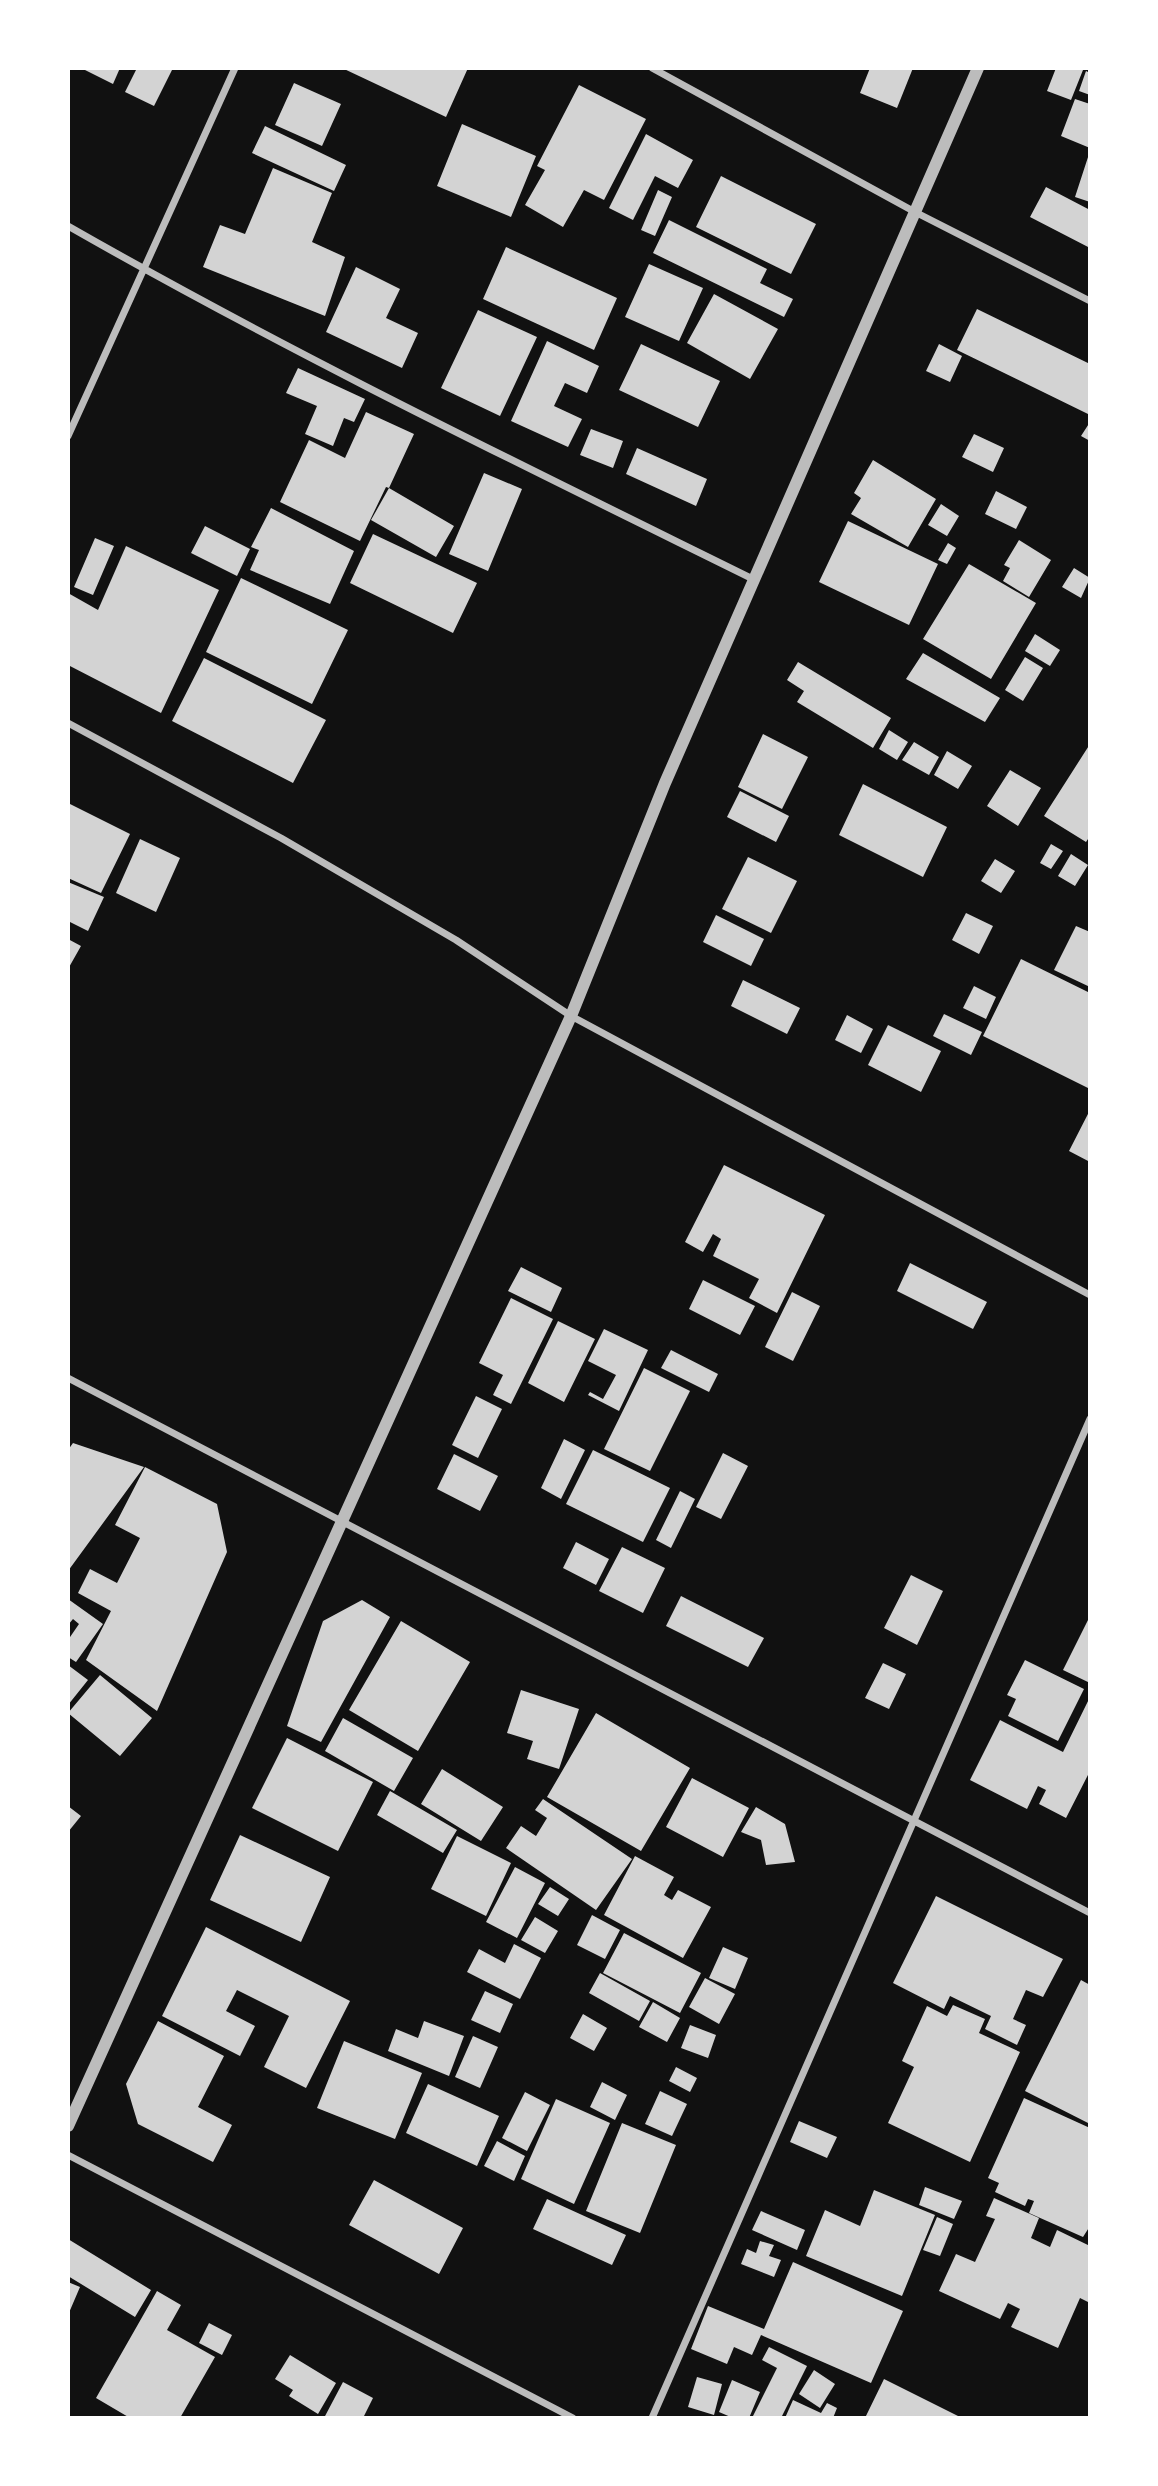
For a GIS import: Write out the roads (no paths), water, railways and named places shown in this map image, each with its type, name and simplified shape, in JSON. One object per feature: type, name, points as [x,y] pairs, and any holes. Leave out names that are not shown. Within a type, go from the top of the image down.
[{"type":"street","points":[[68,436],[235,68]]},
{"type":"street","points":[[652,68],[915,212],[1090,301]]},
{"type":"street","points":[[68,2126],[570,1016],[665,783],[978,68]]},
{"type":"street","points":[[68,226],[142,268],[464,436],[755,580]]},
{"type":"street","points":[[68,723],[281,838],[456,940],[570,1016],[1090,1295]]},
{"type":"street","points":[[68,1378],[1090,1913]]},
{"type":"street","points":[[652,2418],[1090,1419]]},
{"type":"street","points":[[68,2155],[573,2418]]}]
